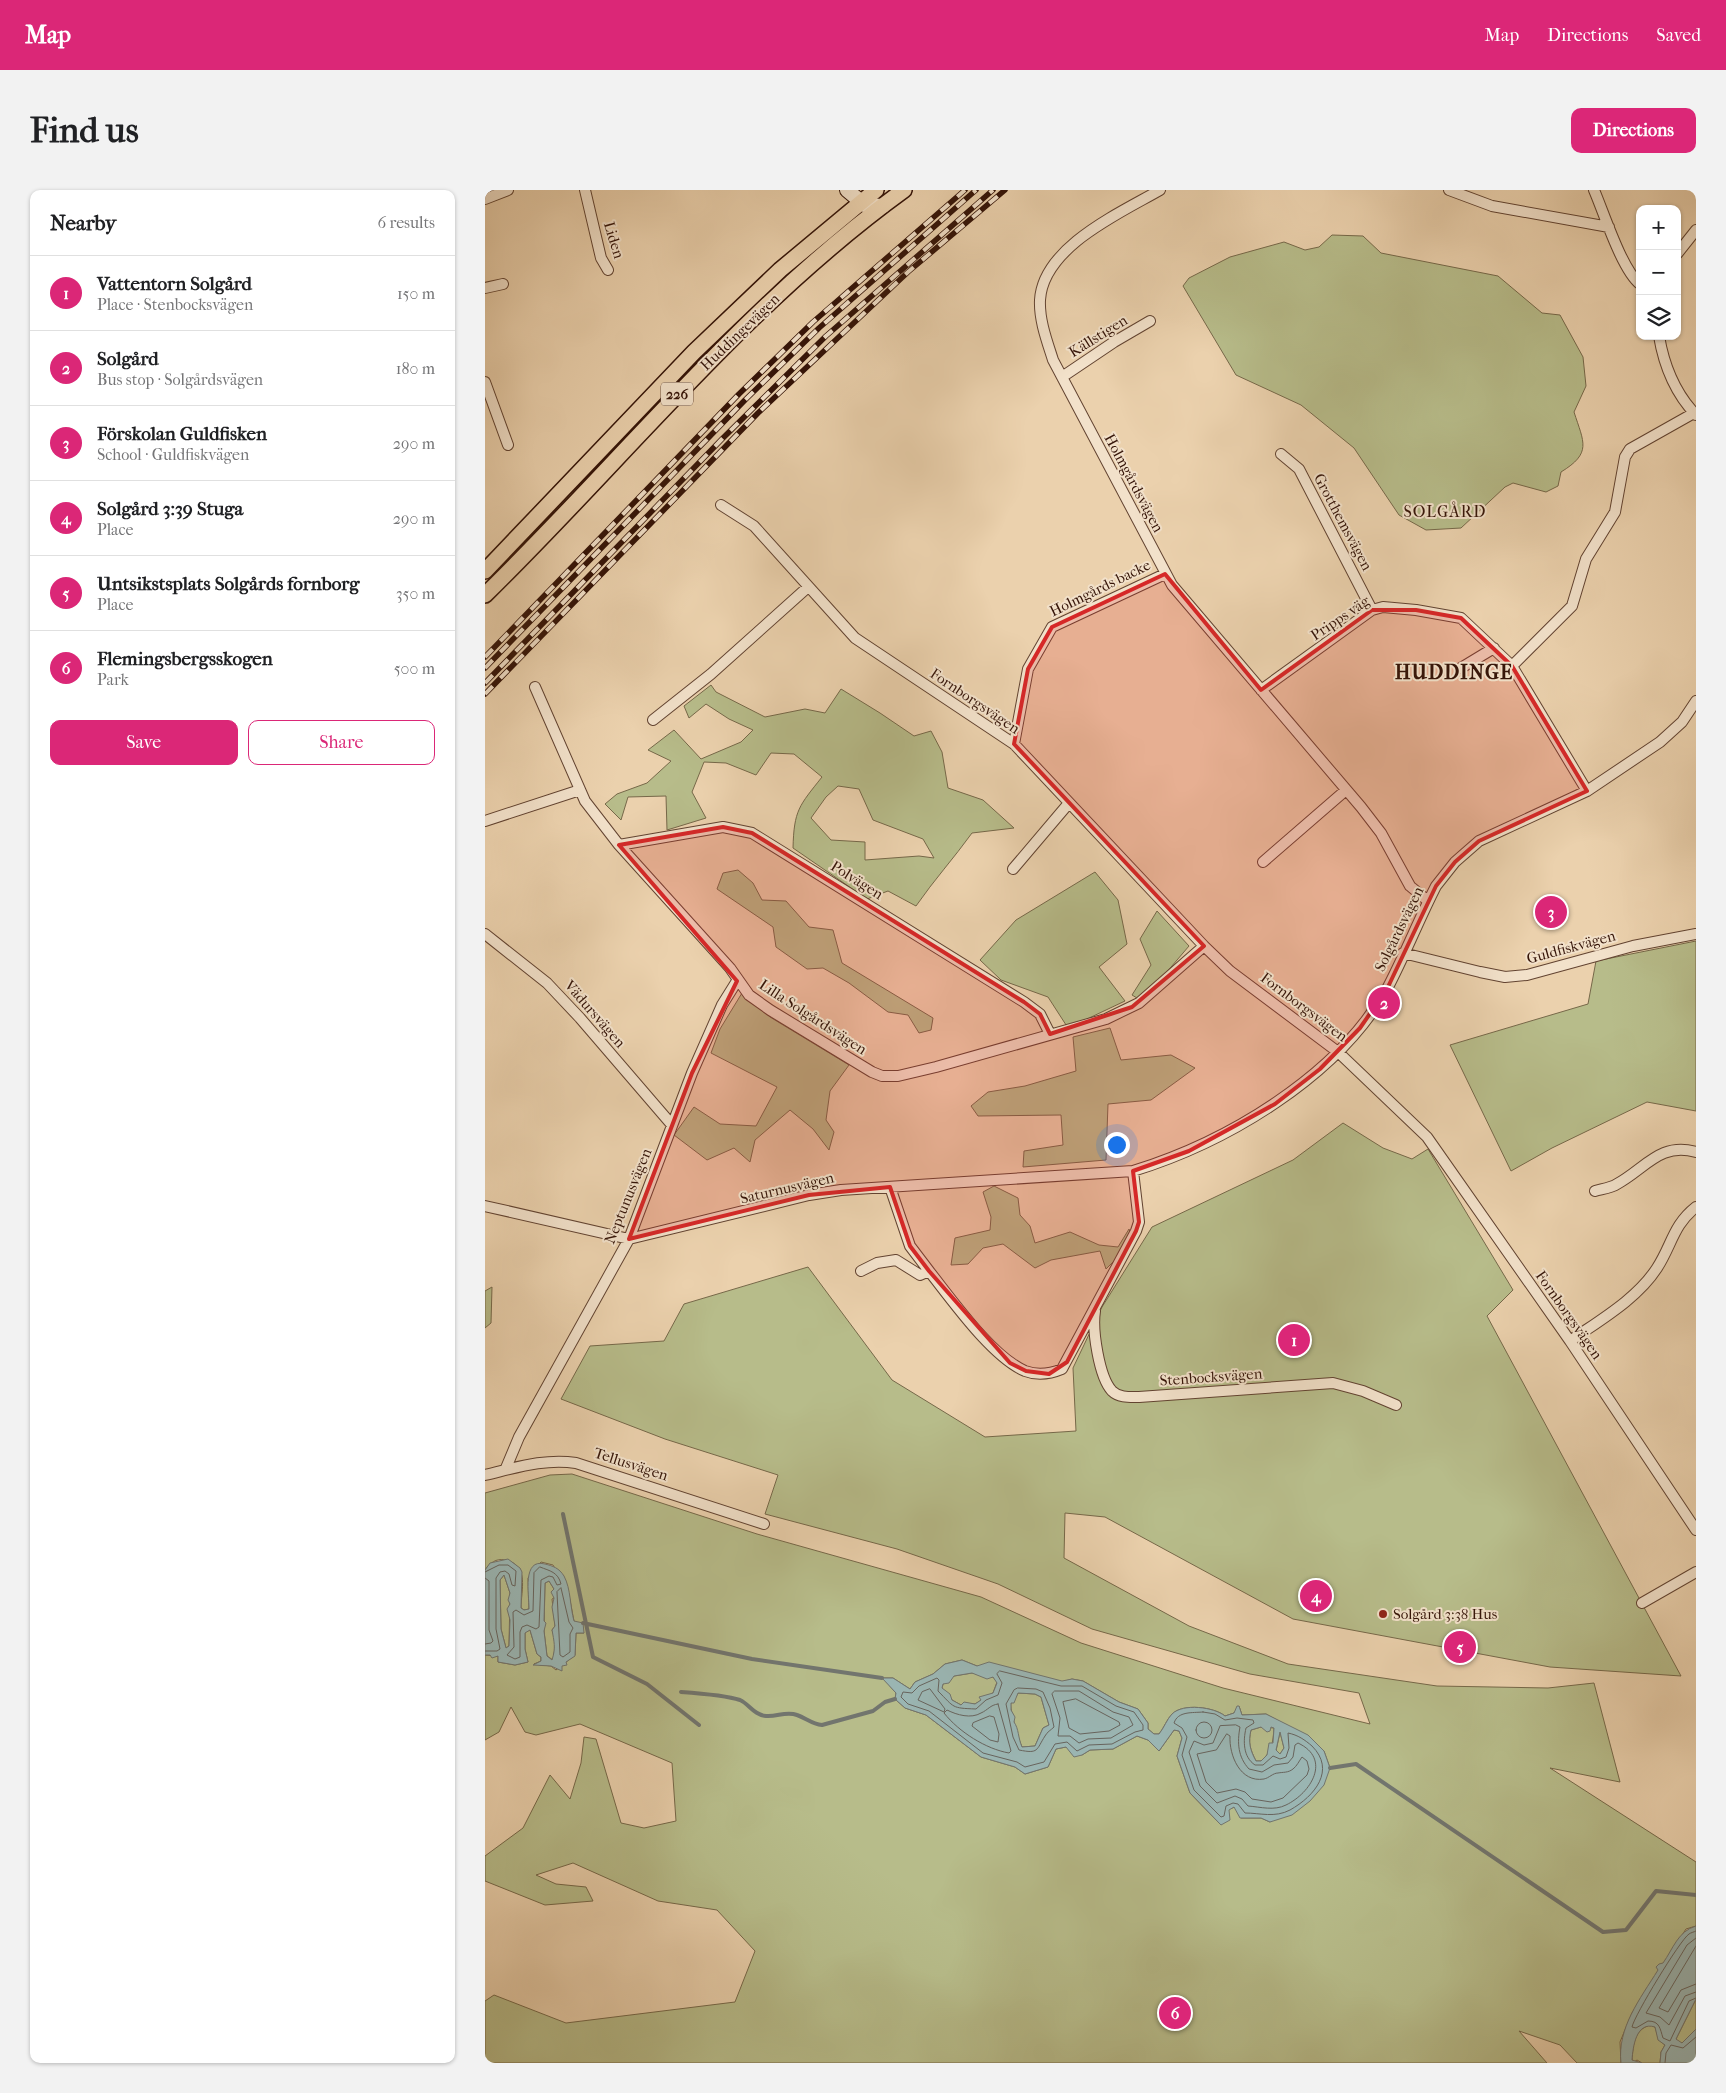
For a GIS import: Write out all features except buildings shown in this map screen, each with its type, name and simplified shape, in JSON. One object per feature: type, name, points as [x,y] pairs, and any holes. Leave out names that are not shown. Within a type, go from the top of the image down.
[{"type":"main road","points":[[847,190],[865,206],[883,206]]},
{"type":"main road","name":"Huddingevägen","points":[[485,571],[694,352],[780,270],[875,190]]},
{"type":"main road","name":"Huddingevägen","points":[[485,595],[733,337],[805,270],[904,190]]},
{"type":"street","points":[[485,199],[508,190]]},
{"type":"street","name":"Liden","points":[[585,190],[601,258],[608,270]]},
{"type":"street","name":"Holmgårdsvägen","points":[[1159,190],[1094,228],[1065,253],[1049,274],[1041,294],[1040,310],[1048,345],[1062,377],[1165,574],[1381,833],[1410,886],[1428,901]]},
{"type":"street","points":[[1449,190],[1492,206],[1609,227]]},
{"type":"street","points":[[1594,190],[1609,227],[1636,281]]},
{"type":"street","points":[[1680,250],[1696,230]]},
{"type":"street","points":[[485,288],[503,284]]},
{"type":"street","name":"Källstigen","points":[[1062,377],[1114,342],[1150,321]]},
{"type":"street","points":[[1512,666],[1572,606],[1586,559],[1615,512],[1625,457],[1630,449],[1695,414],[1676,388],[1669,374],[1660,340]]},
{"type":"street","points":[[485,382],[508,445]]},
{"type":"street","name":"Grotthemsvägen","points":[[1281,454],[1299,470],[1372,610]]},
{"type":"street","name":"Fornborgsvägen","points":[[721,506],[754,526],[855,638],[1014,744],[1204,946],[1230,971],[1338,1052],[1427,1137],[1570,1342],[1696,1530]]},
{"type":"street","name":"Holmgårds backe","points":[[1014,744],[1028,669],[1052,627],[1165,574]]},
{"type":"street","points":[[653,720],[711,674],[808,587]]},
{"type":"street","name":"Pripps väg","points":[[1261,690],[1372,610],[1383,607],[1416,610],[1461,618],[1512,666],[1587,791]]},
{"type":"street","points":[[1461,668],[1495,648]]},
{"type":"street","name":"Lilla Solgårdsvägen","points":[[535,687],[585,801],[619,845],[729,968],[749,995],[863,1068],[882,1076],[897,1076],[936,1067],[1106,1019],[1133,1007],[1204,946]]},
{"type":"street","name":"Solgårdsvägen","points":[[1133,1171],[1189,1150],[1275,1104],[1338,1052],[1359,1028],[1387,989],[1428,901],[1445,873],[1469,848],[1587,791],[1673,732],[1696,701]]},
{"type":"street","points":[[485,821],[580,790]]},
{"type":"street","points":[[1263,862],[1346,790]]},
{"type":"street","points":[[1013,869],[1069,803]]},
{"type":"street","name":"Polvägen","points":[[619,845],[723,827],[752,833],[1024,1002],[1040,1014],[1050,1034]]},
{"type":"street","name":"Vädursvägen","points":[[485,934],[547,983],[580,1018],[672,1125]]},
{"type":"street","name":"Guldfiskvägen","points":[[1403,953],[1505,977],[1527,975],[1604,953],[1696,934]]},
{"type":"street","name":"Neptunusvägen","points":[[506,1468],[519,1437],[629,1240],[672,1125],[722,1005],[737,981]]},
{"type":"street","points":[[1595,1191],[1616,1185],[1664,1151],[1684,1149],[1696,1152]]},
{"type":"street","name":"Saturnusvägen","points":[[485,1206],[629,1240],[809,1195],[841,1190],[1133,1171]]},
{"type":"street","name":"Stenbocksvägen","points":[[890,1187],[910,1246],[929,1271],[998,1352],[1010,1363],[1031,1373],[1049,1374],[1062,1369],[1139,1222],[1133,1171]]},
{"type":"street","points":[[1570,1342],[1629,1299],[1657,1268],[1678,1224],[1696,1207]]},
{"type":"street","points":[[861,1271],[877,1262],[896,1260],[920,1275],[929,1271]]},
{"type":"street","name":"Stenbocksvägen","points":[[1095,1307],[1093,1323],[1095,1342],[1105,1378],[1113,1392],[1120,1396],[1139,1398],[1333,1383],[1363,1390],[1396,1405]]},
{"type":"street","name":"Tellusvägen","points":[[485,1475],[506,1468],[561,1460],[576,1462],[764,1524]]},
{"type":"street","points":[[1642,1603],[1696,1572]]},
{"type":"highlighted area","points":[[1165,574],[1261,690],[1372,610],[1416,610],[1461,618],[1512,666],[1587,791],[1479,841],[1455,862],[1436,886],[1387,989],[1360,1028],[1320,1069],[1275,1104],[1189,1151],[1133,1171],[1139,1222],[1136,1231],[1067,1362],[1049,1374],[1026,1371],[1010,1363],[929,1271],[910,1246],[890,1187],[809,1195],[629,1239],[692,1073],[737,981],[619,845],[723,827],[752,833],[1024,1002],[1040,1014],[1050,1034],[1132,1007],[1204,946],[1014,744],[1028,669],[1052,627]]},
{"type":"green space","points":[[1332,235],[1363,236],[1381,253],[1498,276],[1542,313],[1560,315],[1583,357],[1586,386],[1574,412],[1581,432],[1583,446],[1578,459],[1561,472],[1558,486],[1546,492],[1513,483],[1505,487],[1461,528],[1426,530],[1399,515],[1354,448],[1301,405],[1236,375],[1183,286],[1189,278],[1230,257],[1284,242],[1305,250],[1319,247]]},
{"type":"green space","points":[[711,685],[716,692],[765,717],[805,709],[825,713],[841,689],[914,736],[931,731],[942,752],[948,788],[983,800],[1014,828],[972,833],[916,906],[888,891],[867,899],[793,848],[795,825],[799,809],[822,777],[794,754],[771,753],[756,775],[726,763],[704,762],[692,792],[706,818],[667,830],[666,796],[628,797],[621,820],[605,804],[617,794],[647,783],[671,761],[648,750],[674,730],[701,759],[741,742],[753,730],[729,719],[706,704],[689,718],[684,706]],"holes":[[[838,786],[859,789],[873,820],[923,839],[934,858],[919,856],[865,860],[865,842],[831,840],[811,818],[826,797]]]},
{"type":"green space","points":[[738,870],[753,883],[762,900],[786,901],[809,927],[833,930],[842,963],[933,1018],[931,1030],[919,1033],[908,1015],[888,1012],[849,983],[823,968],[807,969],[776,947],[773,927],[717,889],[723,873]]},
{"type":"green space","points":[[1095,872],[1118,900],[1127,944],[1099,967],[1125,1001],[1068,1028],[1048,997],[1001,980],[980,960],[1016,920]]},
{"type":"green space","points":[[1157,911],[1189,946],[1142,1001],[1132,995],[1151,965],[1140,939]]},
{"type":"green space","points":[[1696,941],[1696,1111],[1647,1102],[1552,1148],[1511,1171],[1450,1045],[1588,1004],[1596,961]]},
{"type":"green space","points":[[742,993],[770,1017],[849,1065],[830,1091],[826,1120],[834,1132],[829,1150],[813,1129],[790,1110],[755,1140],[750,1162],[734,1148],[707,1160],[674,1135],[694,1107],[720,1124],[756,1126],[777,1087],[711,1053],[720,1029]]},
{"type":"green space","points":[[1110,1028],[1121,1060],[1171,1055],[1195,1068],[1151,1100],[1108,1104],[1106,1160],[1023,1167],[1024,1151],[1063,1145],[1061,1115],[978,1116],[971,1106],[988,1092],[1025,1086],[1076,1071],[1073,1037]]},
{"type":"green space","points":[[1343,1123],[1383,1148],[1412,1159],[1428,1149],[1513,1290],[1487,1316],[1681,1676],[1550,1667],[1293,1619],[1105,1517],[1065,1513],[1064,1558],[1189,1626],[1288,1664],[1437,1686],[1548,1688],[1594,1683],[1620,1782],[1550,1768],[1696,1862],[1696,1926],[1686,1929],[1632,2013],[1620,2042],[1621,2063],[1577,2063],[1560,2045],[1519,2031],[1547,2063],[485,2063],[485,2001],[494,1995],[566,2023],[735,2002],[755,1951],[717,1910],[658,1901],[573,1863],[536,1875],[556,1884],[586,1887],[593,1901],[545,1905],[485,1881],[485,1856],[523,1828],[550,1775],[570,1799],[581,1763],[584,1737],[596,1739],[621,1823],[644,1828],[676,1821],[672,1763],[580,1724],[536,1735],[525,1732],[511,1707],[499,1732],[485,1740],[485,1655],[498,1656],[498,1662],[515,1665],[528,1662],[525,1649],[525,1632],[530,1630],[537,1654],[541,1657],[541,1661],[534,1664],[551,1666],[556,1670],[575,1655],[576,1633],[584,1633],[574,1621],[569,1595],[553,1565],[541,1562],[528,1578],[529,1609],[524,1610],[521,1608],[523,1586],[518,1567],[505,1560],[496,1560],[485,1570],[485,1493],[550,1475],[572,1474],[757,1534],[981,1597],[1081,1643],[1223,1688],[1370,1724],[1359,1693],[1250,1674],[1092,1629],[998,1584],[897,1549],[765,1514],[778,1475],[665,1439],[561,1399],[590,1346],[664,1341],[684,1304],[808,1267],[892,1380],[985,1437],[1076,1431],[1073,1368],[1102,1307],[1152,1227],[1293,1160]],"holes":[[[962,1660],[977,1666],[1062,1682],[1072,1679],[1083,1681],[1119,1702],[1138,1709],[1148,1723],[1148,1729],[1154,1734],[1159,1734],[1172,1714],[1183,1708],[1191,1707],[1214,1710],[1225,1716],[1234,1713],[1239,1706],[1242,1715],[1266,1714],[1286,1725],[1324,1751],[1330,1768],[1270,1822],[1261,1818],[1241,1818],[1235,1807],[1229,1809],[1221,1825],[1190,1793],[1177,1756],[1182,1738],[1179,1731],[1174,1730],[1159,1751],[1148,1740],[1137,1736],[1113,1749],[1090,1750],[1082,1755],[1066,1747],[1056,1749],[1048,1767],[1025,1774],[1015,1767],[981,1757],[926,1715],[905,1708],[895,1699],[896,1693],[883,1678],[893,1678],[910,1689],[915,1682],[933,1674],[945,1664]]]},
{"type":"green space","points":[[994,1186],[1018,1198],[1020,1215],[1030,1226],[1035,1243],[1070,1232],[1099,1245],[1118,1247],[1129,1229],[1130,1232],[1119,1256],[1106,1269],[1100,1251],[1051,1260],[1035,1268],[1003,1244],[983,1248],[968,1264],[951,1265],[955,1238],[990,1230],[991,1217],[983,1192]]},
{"type":"green space","points":[[492,1287],[491,1323],[485,1328],[485,1291]]},
{"type":"green space","points":[[504,1575],[510,1593],[509,1646],[506,1648],[501,1629],[500,1580]]},
{"type":"green space","points":[[549,1581],[554,1589],[554,1598],[552,1599],[555,1626],[552,1630],[556,1641],[553,1660],[547,1656],[544,1631],[545,1583]]},
{"type":"green space","points":[[972,1673],[993,1677],[997,1682],[993,1693],[975,1704],[964,1703],[961,1705],[952,1700],[942,1688],[943,1684],[954,1676]]},
{"type":"green space","points":[[1018,1693],[1035,1694],[1041,1697],[1049,1725],[1043,1728],[1035,1746],[1022,1747],[1019,1738],[1011,1706]]},
{"type":"green space","points":[[1261,1727],[1274,1728],[1273,1738],[1268,1754],[1261,1761],[1256,1761],[1250,1746],[1250,1735],[1251,1730]]},
{"type":"green space","points":[[1280,1732],[1284,1748],[1280,1754],[1276,1751]]},
{"type":"green space","points":[[1696,1999],[1696,2029],[1682,2043],[1678,2042],[1676,2039]]},
{"type":"green space","points":[[1650,2025],[1655,2027],[1659,2040],[1665,2045],[1661,2052],[1660,2063],[1642,2063],[1637,2060],[1634,2062],[1632,2060],[1635,2039],[1641,2030]]},
{"type":"water","points":[[508,1559],[520,1568],[522,1572],[521,1608],[524,1610],[529,1609],[528,1579],[533,1566],[545,1564],[558,1569],[564,1576],[568,1587],[574,1621],[583,1623],[584,1633],[576,1633],[575,1656],[566,1662],[567,1665],[562,1666],[562,1671],[551,1666],[533,1665],[541,1661],[541,1657],[537,1654],[530,1630],[525,1633],[525,1649],[528,1662],[515,1665],[498,1662],[498,1656],[492,1658],[490,1655],[485,1655],[485,1570],[490,1563]],"holes":[[[504,1575],[510,1593],[508,1600],[510,1604],[507,1609],[510,1620],[509,1646],[506,1648],[501,1629],[500,1580]],[[549,1581],[554,1589],[551,1592],[554,1598],[552,1607],[555,1626],[552,1630],[554,1641],[552,1660],[547,1656],[544,1631],[546,1623],[544,1621],[545,1583]]]},
{"type":"water","points":[[962,1660],[977,1666],[989,1662],[1062,1681],[1072,1679],[1083,1681],[1119,1702],[1138,1709],[1148,1723],[1148,1729],[1154,1734],[1159,1734],[1172,1714],[1183,1708],[1191,1707],[1214,1710],[1225,1716],[1234,1713],[1237,1706],[1239,1706],[1242,1715],[1266,1714],[1308,1735],[1324,1751],[1330,1768],[1324,1785],[1310,1801],[1292,1815],[1270,1822],[1261,1818],[1240,1818],[1234,1807],[1229,1810],[1230,1820],[1221,1825],[1190,1793],[1177,1756],[1182,1738],[1179,1731],[1174,1730],[1159,1751],[1148,1740],[1137,1736],[1113,1749],[1090,1750],[1074,1757],[1066,1747],[1056,1749],[1048,1767],[1025,1774],[1015,1767],[981,1757],[926,1715],[905,1708],[895,1699],[896,1693],[882,1678],[893,1678],[910,1689],[915,1682],[933,1674],[945,1664]],"holes":[[[972,1673],[987,1679],[993,1677],[997,1683],[993,1693],[979,1697],[981,1700],[975,1704],[964,1702],[961,1705],[952,1700],[950,1694],[942,1688],[943,1684],[949,1683],[954,1676]],[[1018,1693],[1035,1694],[1041,1697],[1049,1725],[1043,1728],[1035,1746],[1022,1747],[1014,1722],[1015,1717],[1011,1710],[1011,1703],[1014,1703]],[[1261,1727],[1267,1732],[1270,1731],[1271,1727],[1274,1728],[1273,1743],[1269,1743],[1267,1755],[1261,1761],[1256,1761],[1251,1750],[1251,1730]],[[1280,1732],[1284,1748],[1280,1754],[1276,1750]]]},
{"type":"water","points":[[1696,1926],[1696,1999],[1676,2039],[1682,2043],[1696,2029],[1696,2063],[1660,2063],[1661,2052],[1665,2045],[1658,2040],[1655,2027],[1649,2026],[1640,2031],[1633,2049],[1632,2060],[1642,2063],[1621,2063],[1621,2050],[1626,2026],[1637,2003],[1658,1970],[1656,1967],[1663,1963],[1680,1936]]},
{"type":"waterway","points":[[563,1514],[593,1657],[647,1684],[699,1725]]},
{"type":"waterway","points":[[583,1623],[752,1659],[882,1678]]},
{"type":"waterway","points":[[681,1692],[740,1700],[762,1715],[793,1714],[822,1725],[873,1711],[885,1702],[895,1699]]},
{"type":"waterway","points":[[1330,1768],[1356,1764],[1603,1932],[1626,1930],[1656,1891],[1696,1895]]},
{"type":"railway","points":[[485,657],[739,394],[813,322],[965,190]]},
{"type":"railway","points":[[485,668],[745,400],[819,328],[976,190]]},
{"type":"railway","points":[[485,683],[722,439],[826,336],[993,190]]},
{"type":"railway","points":[[485,694],[758,413],[908,272],[1005,190]]},
{"type":"place","name":"Förskolan Guldfisken","points":[[1551,912]]},
{"type":"place","name":"Solgård","points":[[1384,1003]]},
{"type":"place","name":"Vattentorn Solgård","points":[[1294,1340]]},
{"type":"place","name":"Solgård 3:39 Stuga","points":[[1316,1596]]},
{"type":"place","name":"Solgård 3:38 Hus","points":[[1383,1614]]},
{"type":"place","name":"Untsikstsplats Solgårds fornborg","points":[[1460,1647]]},
{"type":"place","name":"Flemingsbergsskogen","points":[[1175,2013]]},
{"type":"district","name":"SOLGÅRD","points":[[1445,511]]},
{"type":"district","name":"HUDDINGE","points":[[1454,672]]}]
